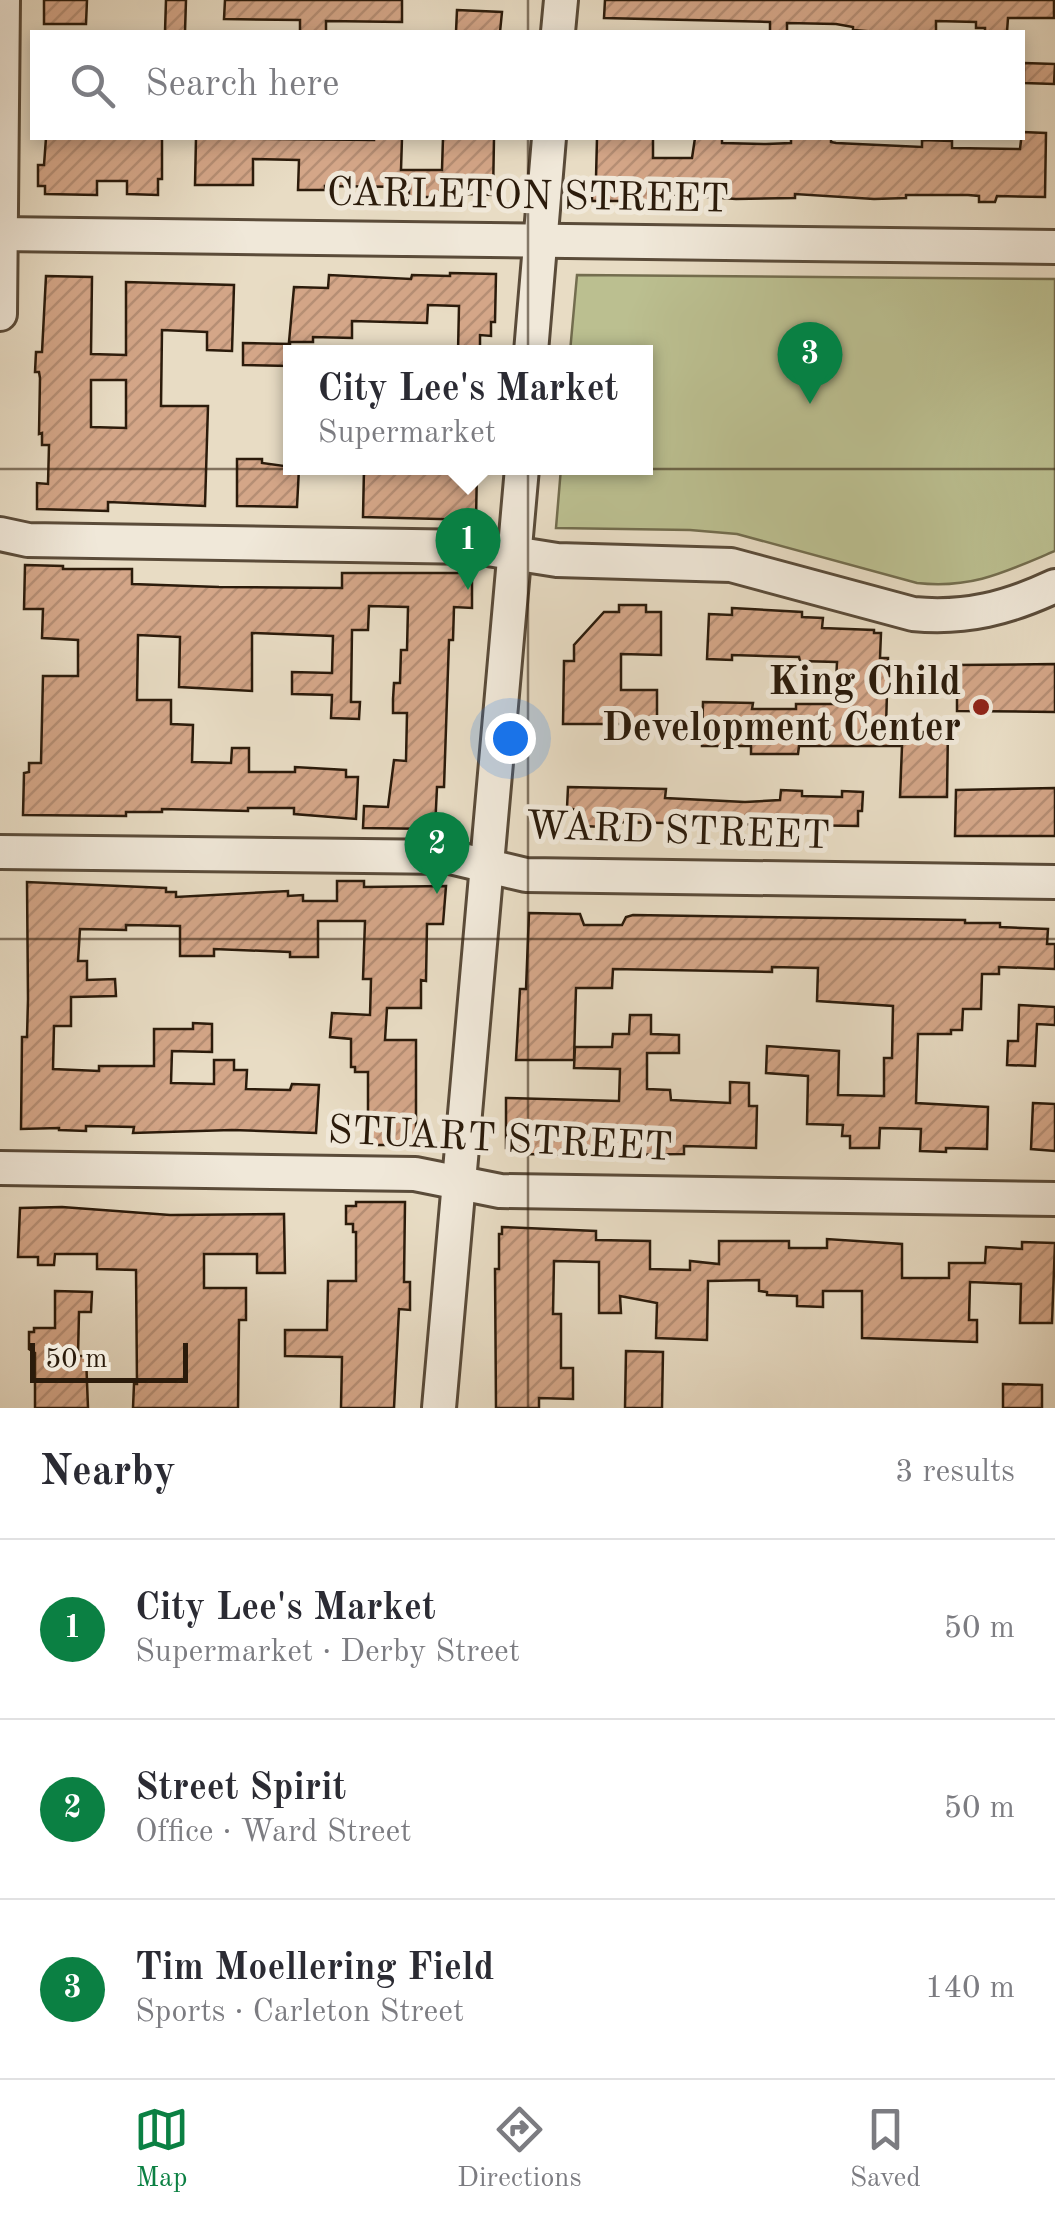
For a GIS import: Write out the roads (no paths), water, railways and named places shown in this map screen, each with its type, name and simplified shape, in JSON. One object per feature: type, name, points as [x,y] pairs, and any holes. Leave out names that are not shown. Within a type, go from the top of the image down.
[{"type":"street","points":[[0,314],[3,0]]},
{"type":"street","points":[[558,30],[561,0]]},
{"type":"street","points":[[532,345],[549,140]]},
{"type":"street","name":"CARLETON STREET","points":[[0,234],[1055,247]]},
{"type":"street","points":[[439,1408],[521,475]]},
{"type":"street","points":[[0,534],[28,540],[476,547],[556,560],[731,565],[913,614],[935,616],[996,610],[1055,586]]},
{"type":"street","name":"WARD STREET","points":[[0,852],[450,857],[526,875],[1055,882]]},
{"type":"street","name":"STUART STREET","points":[[0,1168],[416,1174],[500,1191],[1055,1199]]},
{"type":"place","name":"Tim Moellering Field","points":[[810,404]]},
{"type":"place","name":"City Lee's Market","points":[[468,590]]},
{"type":"place","name":"King Child Development Center","points":[[981,707]]},
{"type":"place","name":"Street Spirit","points":[[437,894]]}]
